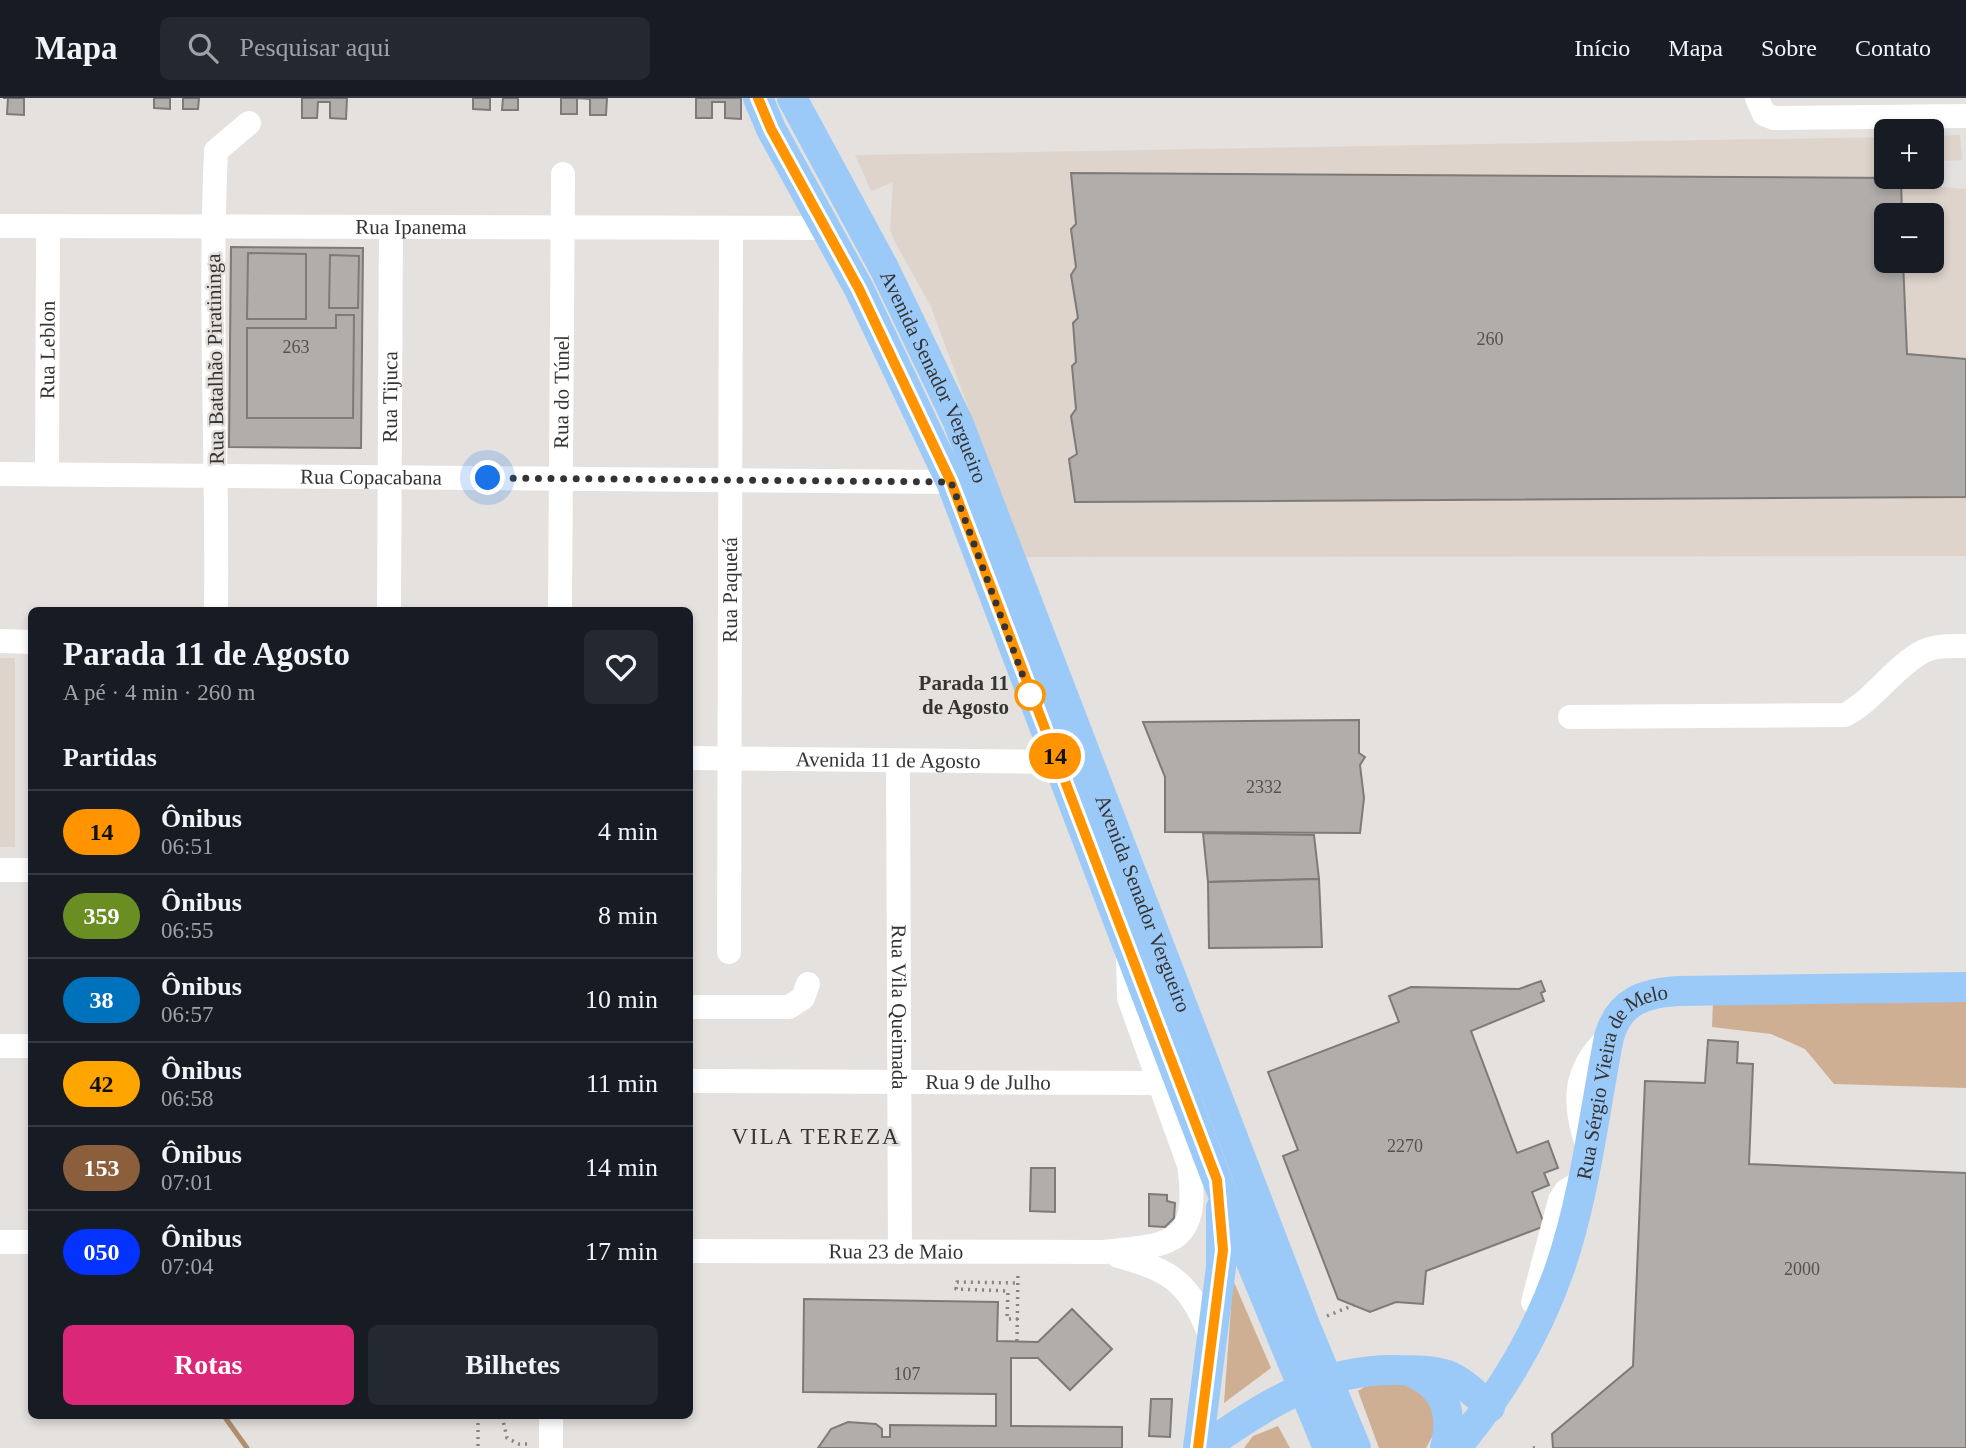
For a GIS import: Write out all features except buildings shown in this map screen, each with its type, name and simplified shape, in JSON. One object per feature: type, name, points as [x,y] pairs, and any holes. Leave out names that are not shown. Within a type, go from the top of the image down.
[{"type":"main road","name":"Avenida Senador Vergueiro","points":[[792,98],[884,268],[958,422],[1070,757],[1128,945],[1217,1180],[1315,1383],[1356,1448]]},
{"type":"main road","name":"Avenida Senador Vergueiro","points":[[760,99],[771,129],[865,301],[951,482],[1070,757],[1305,1325],[1328,1448]]},
{"type":"main road","name":"Rua Sérgio Vieira de Melo","points":[[1456,1448],[1490,1407],[1513,1371],[1560,1268],[1582,1181],[1609,1037],[1614,1021],[1625,1006],[1639,998],[1660,992],[1966,987]]},
{"type":"main road","points":[[1198,1448],[1223,1250],[1217,1180]]},
{"type":"main road","points":[[1406,1370],[1430,1382],[1444,1398],[1449,1421],[1445,1448]]},
{"type":"main road","points":[[1203,1448],[1250,1415],[1315,1383],[1357,1372],[1406,1370],[1445,1374],[1459,1381],[1490,1407]]},
{"type":"street","points":[[1757,98],[1764,114],[1774,118],[1966,117]]},
{"type":"street","name":"Rua Batalhão Piratininga","points":[[216,607],[218,475],[213,226],[216,151],[249,123]]},
{"type":"street","name":"Rua do Túnel","points":[[560,607],[563,174]]},
{"type":"street","name":"Rua Ipanema","points":[[0,226],[823,228]]},
{"type":"street","name":"Rua Leblon","points":[[47,474],[48,226]]},
{"type":"street","name":"Rua Tijuca","points":[[389,607],[391,227]]},
{"type":"street","name":"Rua Paquetá","points":[[729,952],[731,228]]},
{"type":"street","name":"Rua Copacabana","points":[[0,474],[951,482]]},
{"type":"street","points":[[0,641],[28,642]]},
{"type":"street","points":[[1570,717],[1845,715],[1863,705],[1923,651],[1942,646],[1966,646]]},
{"type":"street","name":"Avenida 11 de Agosto","points":[[693,758],[898,762],[1070,757]]},
{"type":"street","name":"Rua Vila Queimada","points":[[898,762],[900,1252]]},
{"type":"street","points":[[0,870],[28,870]]},
{"type":"street","points":[[1128,945],[1129,998],[1160,1083]]},
{"type":"street","points":[[693,1007],[789,1007],[803,998],[808,984]]},
{"type":"street","points":[[0,1046],[28,1046]]},
{"type":"street","name":"Rua 9 de Julho","points":[[693,1081],[1160,1083]]},
{"type":"street","name":"Rua 23 de Maio","points":[[693,1251],[1104,1252],[1162,1245],[1180,1233],[1189,1213],[1191,1174],[1182,1138],[1160,1083]]},
{"type":"street","points":[[0,1242],[28,1242]]},
{"type":"street","name":"Rua 23 de Maio","points":[[1104,1252],[1150,1265],[1179,1280],[1195,1301],[1211,1338]]},
{"type":"street","points":[[551,1419],[551,1446]]},
{"type":"path","points":[[1018,1283],[957,1282],[956,1289],[1008,1291],[1007,1319],[1018,1320]]},
{"type":"path","points":[[1017,1341],[1018,1293]]},
{"type":"path","points":[[1305,1325],[1354,1305]]},
{"type":"path","points":[[478,1419],[478,1448]]},
{"type":"path","points":[[503,1419],[507,1438],[519,1444],[551,1446]]},
{"type":"shaded area","points":[[1960,135],[1962,160],[1944,161],[1944,136]]},
{"type":"shaded area","points":[[1874,137],[1874,189],[1966,189],[1966,556],[1024,557],[931,307],[890,229],[893,182],[871,191],[855,155]]},
{"type":"shaded area","points":[[0,658],[15,658],[15,847],[0,847]]},
{"type":"shaded area","points":[[1966,999],[1966,1088],[1834,1084],[1805,1049],[1771,1034],[1712,1027],[1713,1001]]},
{"type":"shaded area","points":[[1233,1280],[1271,1368],[1224,1403]]},
{"type":"shaded area","points":[[1398,1383],[1418,1388],[1435,1412],[1434,1433],[1426,1448],[1379,1448],[1358,1391],[1366,1386]]},
{"type":"shaded area","points":[[1278,1426],[1290,1448],[1244,1448],[1253,1436]]},
{"type":"waterway","points":[[226,1419],[247,1448]]},
{"type":"bus line","name":"14","points":[[758,98],[771,129],[823,228],[859,289],[912,395],[951,482],[1028,690],[1217,1180],[1222,1211],[1223,1250],[1198,1448]]},
{"type":"place","name":"Parada 11 de Agosto","points":[[1030,695]]},
{"type":"district","name":"VILA TEREZA","points":[[816,1136]]},
{"type":"route","points":[[488,478],[951,482],[1030,695]]}]
